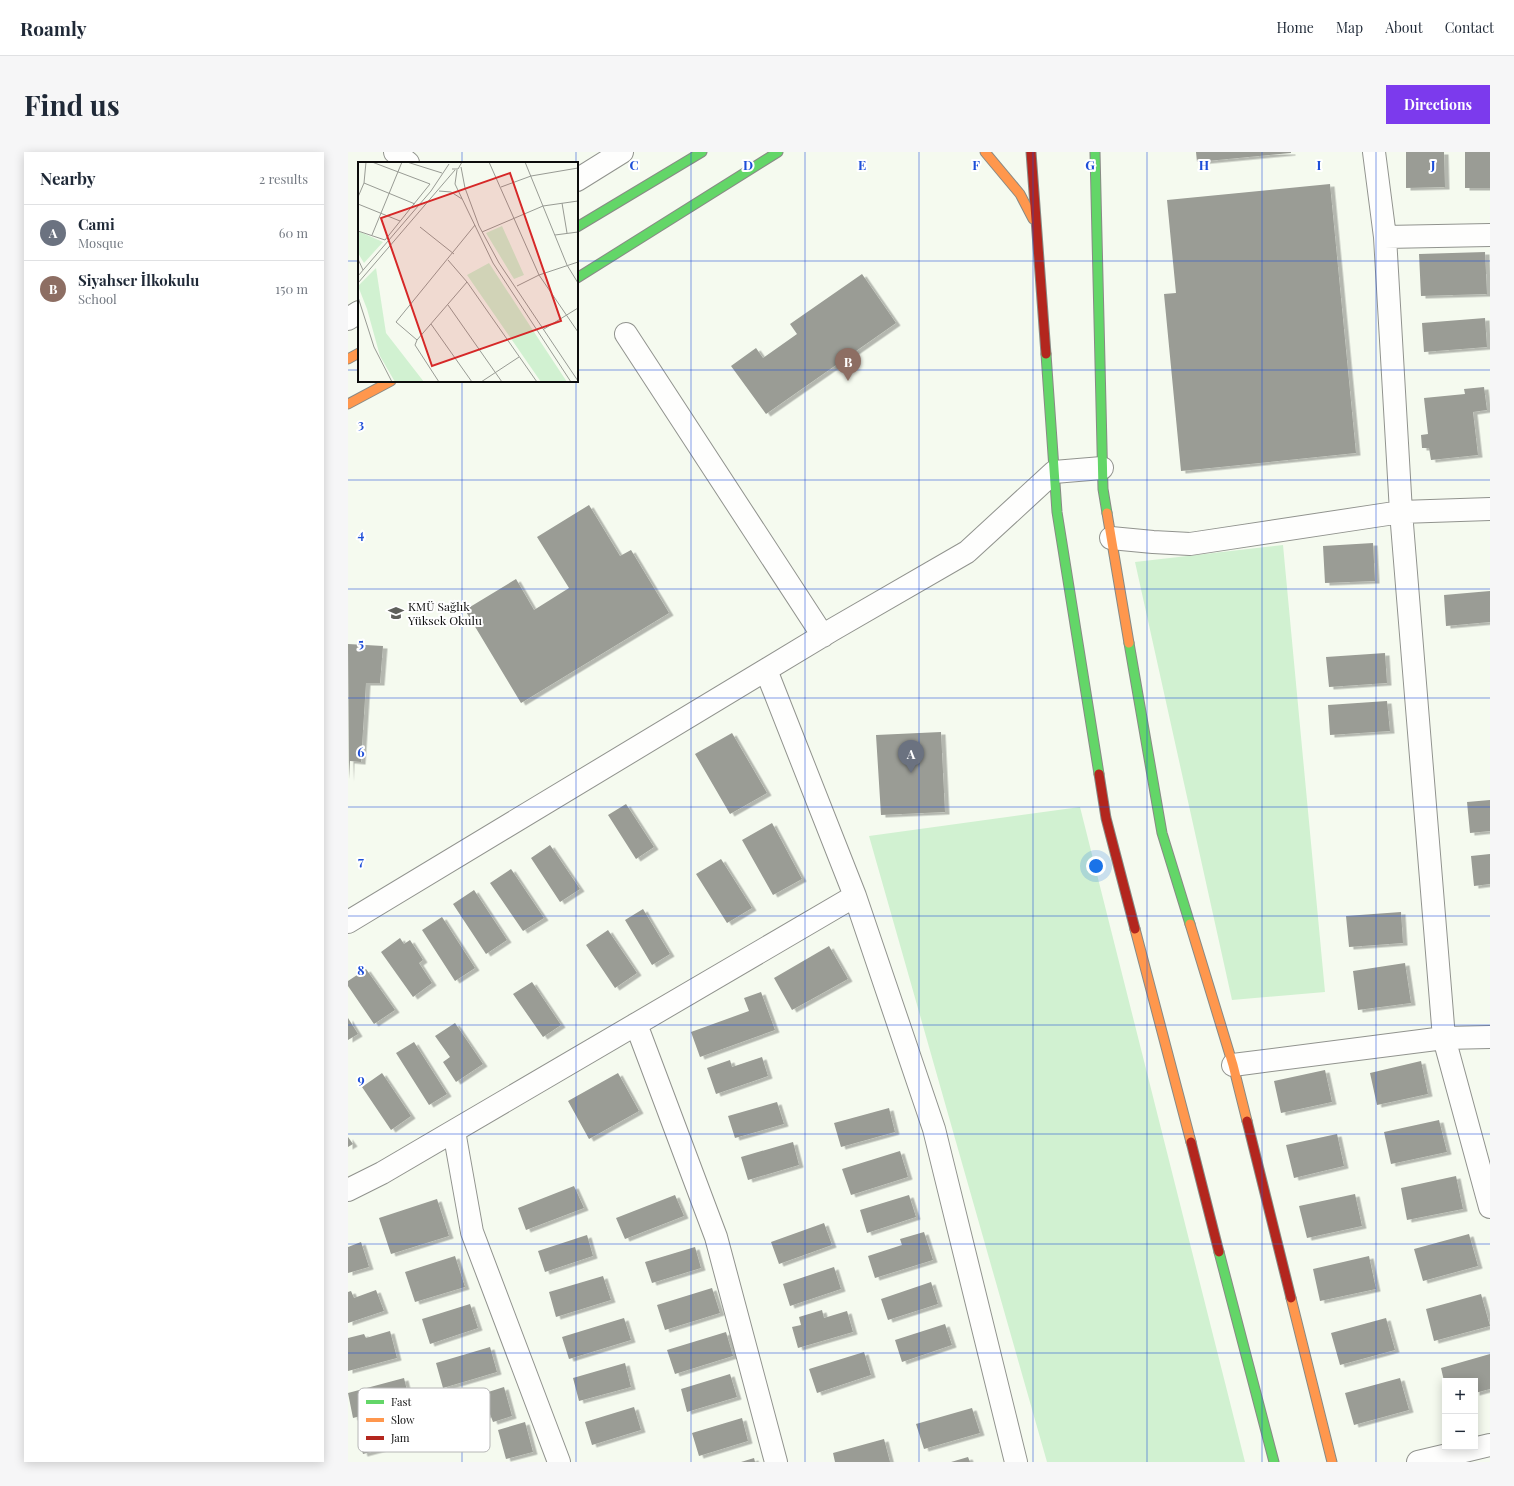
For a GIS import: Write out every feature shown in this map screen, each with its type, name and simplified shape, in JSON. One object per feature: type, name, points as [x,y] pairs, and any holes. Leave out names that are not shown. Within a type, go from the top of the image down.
[{"type":"street","points":[[395,152],[407,162]]},
{"type":"street","points":[[578,179],[622,152]]},
{"type":"street","points":[[578,226],[702,152]]},
{"type":"street","points":[[578,277],[778,152]]},
{"type":"street","points":[[985,152],[1020,194],[1038,228]]},
{"type":"street","points":[[1031,152],[1038,228],[1057,512],[1106,818],[1274,1462]]},
{"type":"street","points":[[1095,152],[1103,489],[1162,833],[1233,1065],[1332,1462]]},
{"type":"street","points":[[1374,152],[1385,236],[1401,512],[1444,1038],[1490,1207]]},
{"type":"street","points":[[1385,236],[1490,235]]},
{"type":"street","points":[[348,319],[358,313]]},
{"type":"street","points":[[626,334],[823,636]]},
{"type":"street","points":[[348,359],[358,354]]},
{"type":"street","points":[[348,404],[388,382]]},
{"type":"street","points":[[348,922],[766,670],[967,552],[1054,472],[1102,468]]},
{"type":"street","points":[[1111,538],[1190,544],[1401,512],[1490,508]]},
{"type":"street","points":[[766,670],[856,896],[934,1129],[1016,1462]]},
{"type":"street","points":[[348,1190],[382,1173],[856,896]]},
{"type":"street","points":[[636,1024],[716,1237],[776,1462]]},
{"type":"street","points":[[1233,1065],[1444,1038],[1490,1037]]},
{"type":"street","points":[[454,1131],[472,1232],[559,1462]]},
{"type":"street","points":[[1418,1462],[1490,1445]]},
{"type":"green space","points":[[1283,545],[1325,992],[1232,1000],[1135,562]]},
{"type":"green space","points":[[1080,807],[1245,1462],[1047,1462],[869,836]]},
{"type":"building","points":[[1196,152],[1291,152],[1291,153],[1197,162]]},
{"type":"building","points":[[1406,152],[1444,152],[1445,187],[1406,188]]},
{"type":"building","points":[[1465,152],[1490,152],[1490,188],[1465,188]]},
{"type":"building","points":[[1330,184],[1356,453],[1181,471],[1164,294],[1176,293],[1167,200]]},
{"type":"building","points":[[1485,252],[1487,294],[1421,296],[1419,254]]},
{"type":"building","points":[[862,274],[896,323],[766,414],[731,366],[756,348],[763,358],[797,334],[790,324]]},
{"type":"building","points":[[1485,318],[1487,347],[1424,352],[1422,323]]},
{"type":"building","points":[[1484,387],[1487,410],[1473,412],[1478,455],[1431,460],[1429,448],[1422,448],[1421,435],[1428,434],[1424,398],[1465,394],[1464,389]]},
{"type":"building","points":[[589,505],[620,556],[631,550],[669,613],[521,703],[465,610],[516,579],[534,610],[569,588],[537,537]]},
{"type":"building","points":[[1373,543],[1375,581],[1325,583],[1323,546]]},
{"type":"building","points":[[1490,591],[1490,622],[1446,626],[1444,595]]},
{"type":"building","points":[[348,644],[383,646],[380,683],[366,683],[361,762],[350,761],[349,779]]},
{"type":"building","points":[[1385,653],[1387,683],[1329,687],[1326,657]]},
{"type":"building","points":[[1387,701],[1390,731],[1330,735],[1328,705]]},
{"type":"building","points":[[941,732],[945,812],[881,815],[876,735]]},
{"type":"building","points":[[732,733],[767,793],[730,814],[695,754]]},
{"type":"building","points":[[1490,800],[1490,831],[1470,833],[1467,802]]},
{"type":"building","points":[[626,804],[654,847],[636,859],[608,815]]},
{"type":"building","points":[[772,823],[802,879],[773,895],[742,840]]},
{"type":"building","points":[[550,845],[580,889],[560,902],[531,858]]},
{"type":"building","points":[[1490,854],[1490,884],[1474,886],[1471,856]]},
{"type":"building","points":[[721,859],[752,908],[727,923],[696,874]]},
{"type":"building","points":[[511,869],[544,918],[523,931],[490,883]]},
{"type":"building","points":[[474,890],[507,940],[486,954],[453,904]]},
{"type":"building","points":[[643,909],[670,954],[652,965],[625,920]]},
{"type":"building","points":[[1401,912],[1403,943],[1349,947],[1346,916]]},
{"type":"building","points":[[442,917],[475,968],[455,981],[422,930]]},
{"type":"building","points":[[608,930],[637,973],[615,988],[586,945]]},
{"type":"building","points":[[400,938],[404,944],[410,940],[423,960],[419,963],[432,983],[413,997],[381,952]]},
{"type":"building","points":[[829,946],[848,979],[792,1010],[774,978]]},
{"type":"building","points":[[1405,963],[1411,1003],[1358,1010],[1353,971]]},
{"type":"building","points":[[366,969],[395,1010],[374,1024],[348,986],[348,981]]},
{"type":"building","points":[[532,982],[561,1025],[543,1037],[513,994]]},
{"type":"building","points":[[761,992],[775,1030],[700,1057],[691,1032],[749,1011],[744,998]]},
{"type":"building","points":[[348,1018],[358,1034],[348,1040]]},
{"type":"building","points":[[455,1023],[483,1064],[456,1082],[443,1062],[450,1057],[435,1036]]},
{"type":"building","points":[[414,1042],[447,1094],[429,1105],[396,1053]]},
{"type":"building","points":[[762,1057],[768,1076],[716,1094],[707,1068],[730,1060],[732,1067]]},
{"type":"building","points":[[1421,1061],[1428,1094],[1377,1105],[1370,1073]]},
{"type":"building","points":[[1325,1070],[1332,1102],[1281,1113],[1274,1081]]},
{"type":"building","points":[[382,1073],[411,1116],[391,1130],[362,1087]]},
{"type":"building","points":[[618,1073],[639,1111],[589,1139],[568,1101]]},
{"type":"building","points":[[777,1102],[784,1124],[735,1138],[728,1116]]},
{"type":"building","points":[[889,1108],[895,1132],[841,1147],[834,1123]]},
{"type":"building","points":[[1439,1120],[1447,1152],[1391,1164],[1384,1132]]},
{"type":"building","points":[[1337,1134],[1344,1166],[1294,1178],[1286,1145]]},
{"type":"building","points":[[348,1137],[353,1144],[348,1147]]},
{"type":"building","points":[[793,1142],[799,1165],[748,1180],[741,1157]]},
{"type":"building","points":[[900,1151],[908,1177],[851,1195],[842,1169]]},
{"type":"building","points":[[1456,1176],[1463,1209],[1407,1220],[1401,1188]]},
{"type":"building","points":[[574,1186],[584,1208],[526,1230],[518,1208]]},
{"type":"building","points":[[1355,1194],[1362,1226],[1307,1238],[1299,1206]]},
{"type":"building","points":[[675,1195],[684,1216],[625,1239],[616,1218]]},
{"type":"building","points":[[909,1195],[916,1217],[867,1233],[860,1210]]},
{"type":"building","points":[[437,1199],[449,1236],[391,1254],[379,1218]]},
{"type":"building","points":[[824,1223],[832,1245],[779,1264],[771,1242]]},
{"type":"building","points":[[924,1232],[933,1260],[875,1278],[868,1256],[902,1245],[900,1239]]},
{"type":"building","points":[[1469,1234],[1478,1266],[1423,1281],[1414,1249]]},
{"type":"building","points":[[587,1235],[593,1256],[545,1272],[538,1251]]},
{"type":"building","points":[[361,1242],[369,1267],[348,1273],[348,1247]]},
{"type":"building","points":[[695,1247],[701,1268],[652,1283],[645,1262]]},
{"type":"building","points":[[455,1256],[465,1287],[415,1302],[405,1272]]},
{"type":"building","points":[[1369,1256],[1376,1289],[1320,1301],[1313,1269]]},
{"type":"building","points":[[834,1267],[841,1289],[790,1306],[783,1284]]},
{"type":"building","points":[[603,1276],[611,1300],[556,1317],[549,1292]]},
{"type":"building","points":[[931,1282],[938,1304],[888,1320],[881,1299]]},
{"type":"building","points":[[712,1288],[720,1313],[665,1330],[657,1305]]},
{"type":"building","points":[[376,1290],[384,1311],[348,1323],[348,1292],[351,1291],[354,1298]]},
{"type":"building","points":[[1481,1294],[1490,1326],[1434,1341],[1426,1309]]},
{"type":"building","points":[[470,1304],[478,1328],[430,1344],[422,1319]]},
{"type":"building","points":[[822,1310],[824,1318],[847,1311],[853,1332],[798,1348],[792,1327],[801,1325],[799,1317]]},
{"type":"building","points":[[624,1318],[631,1340],[569,1359],[562,1337]]},
{"type":"building","points":[[1386,1318],[1395,1350],[1340,1365],[1331,1333]]},
{"type":"building","points":[[945,1324],[952,1345],[902,1362],[895,1340]]},
{"type":"building","points":[[390,1331],[397,1358],[348,1371],[348,1338],[364,1334],[366,1338]]},
{"type":"building","points":[[726,1332],[733,1356],[675,1374],[667,1350]]},
{"type":"building","points":[[490,1347],[497,1372],[443,1388],[436,1363]]},
{"type":"building","points":[[864,1352],[871,1375],[817,1393],[809,1369]]},
{"type":"building","points":[[1490,1354],[1490,1389],[1478,1392],[1478,1378],[1443,1378],[1441,1368]]},
{"type":"building","points":[[625,1363],[631,1387],[579,1401],[573,1378]]},
{"type":"building","points":[[730,1374],[737,1397],[687,1412],[681,1389]]},
{"type":"building","points":[[404,1378],[406,1388],[367,1388]]},
{"type":"building","points":[[1400,1378],[1409,1410],[1354,1425],[1345,1393]]},
{"type":"building","points":[[504,1387],[512,1416],[493,1422],[490,1414],[490,1391]]},
{"type":"building","points":[[358,1390],[358,1417],[353,1418],[348,1393]]},
{"type":"building","points":[[634,1407],[641,1430],[592,1445],[585,1422]]},
{"type":"building","points":[[972,1408],[980,1433],[924,1449],[916,1424]]},
{"type":"building","points":[[742,1418],[748,1441],[699,1456],[692,1433]]},
{"type":"building","points":[[525,1422],[533,1452],[506,1459],[498,1430]]},
{"type":"building","points":[[884,1439],[890,1462],[835,1462],[833,1453]]},
{"type":"building","points":[[968,1457],[970,1462],[951,1462]]},
{"type":"building","points":[[754,1458],[755,1462],[741,1462]]},
{"type":"traffic: fast","points":[[578,226],[702,152]]},
{"type":"traffic: fast","points":[[578,277],[778,152]]},
{"type":"traffic: fast","points":[[1095,152],[1103,489],[1107,513]]},
{"type":"traffic: fast","points":[[1046,354],[1057,512],[1099,774]]},
{"type":"traffic: fast","points":[[1129,643],[1162,833],[1190,924]]},
{"type":"traffic: fast","points":[[1219,1252],[1274,1462]]},
{"type":"traffic: slow","points":[[985,152],[1020,194],[1033,219]]},
{"type":"traffic: slow","points":[[348,359],[358,354]]},
{"type":"traffic: slow","points":[[348,404],[389,382]]},
{"type":"traffic: slow","points":[[1107,513],[1129,643]]},
{"type":"traffic: slow","points":[[1190,924],[1233,1065],[1247,1121]]},
{"type":"traffic: slow","points":[[1135,929],[1191,1142]]},
{"type":"traffic: slow","points":[[1291,1298],[1332,1462]]},
{"type":"traffic: jam","points":[[1031,152],[1046,354]]},
{"type":"traffic: jam","points":[[1099,774],[1106,818],[1135,929]]},
{"type":"traffic: jam","points":[[1247,1121],[1291,1298]]},
{"type":"traffic: jam","points":[[1191,1142],[1219,1252]]},
{"type":"place","name":"Siyahser İlkokulu","points":[[848,381]]},
{"type":"place","name":"KMÜ Sağlık Yüksek Okulu","points":[[396,613]]},
{"type":"place","name":"Cami","points":[[911,773]]}]
